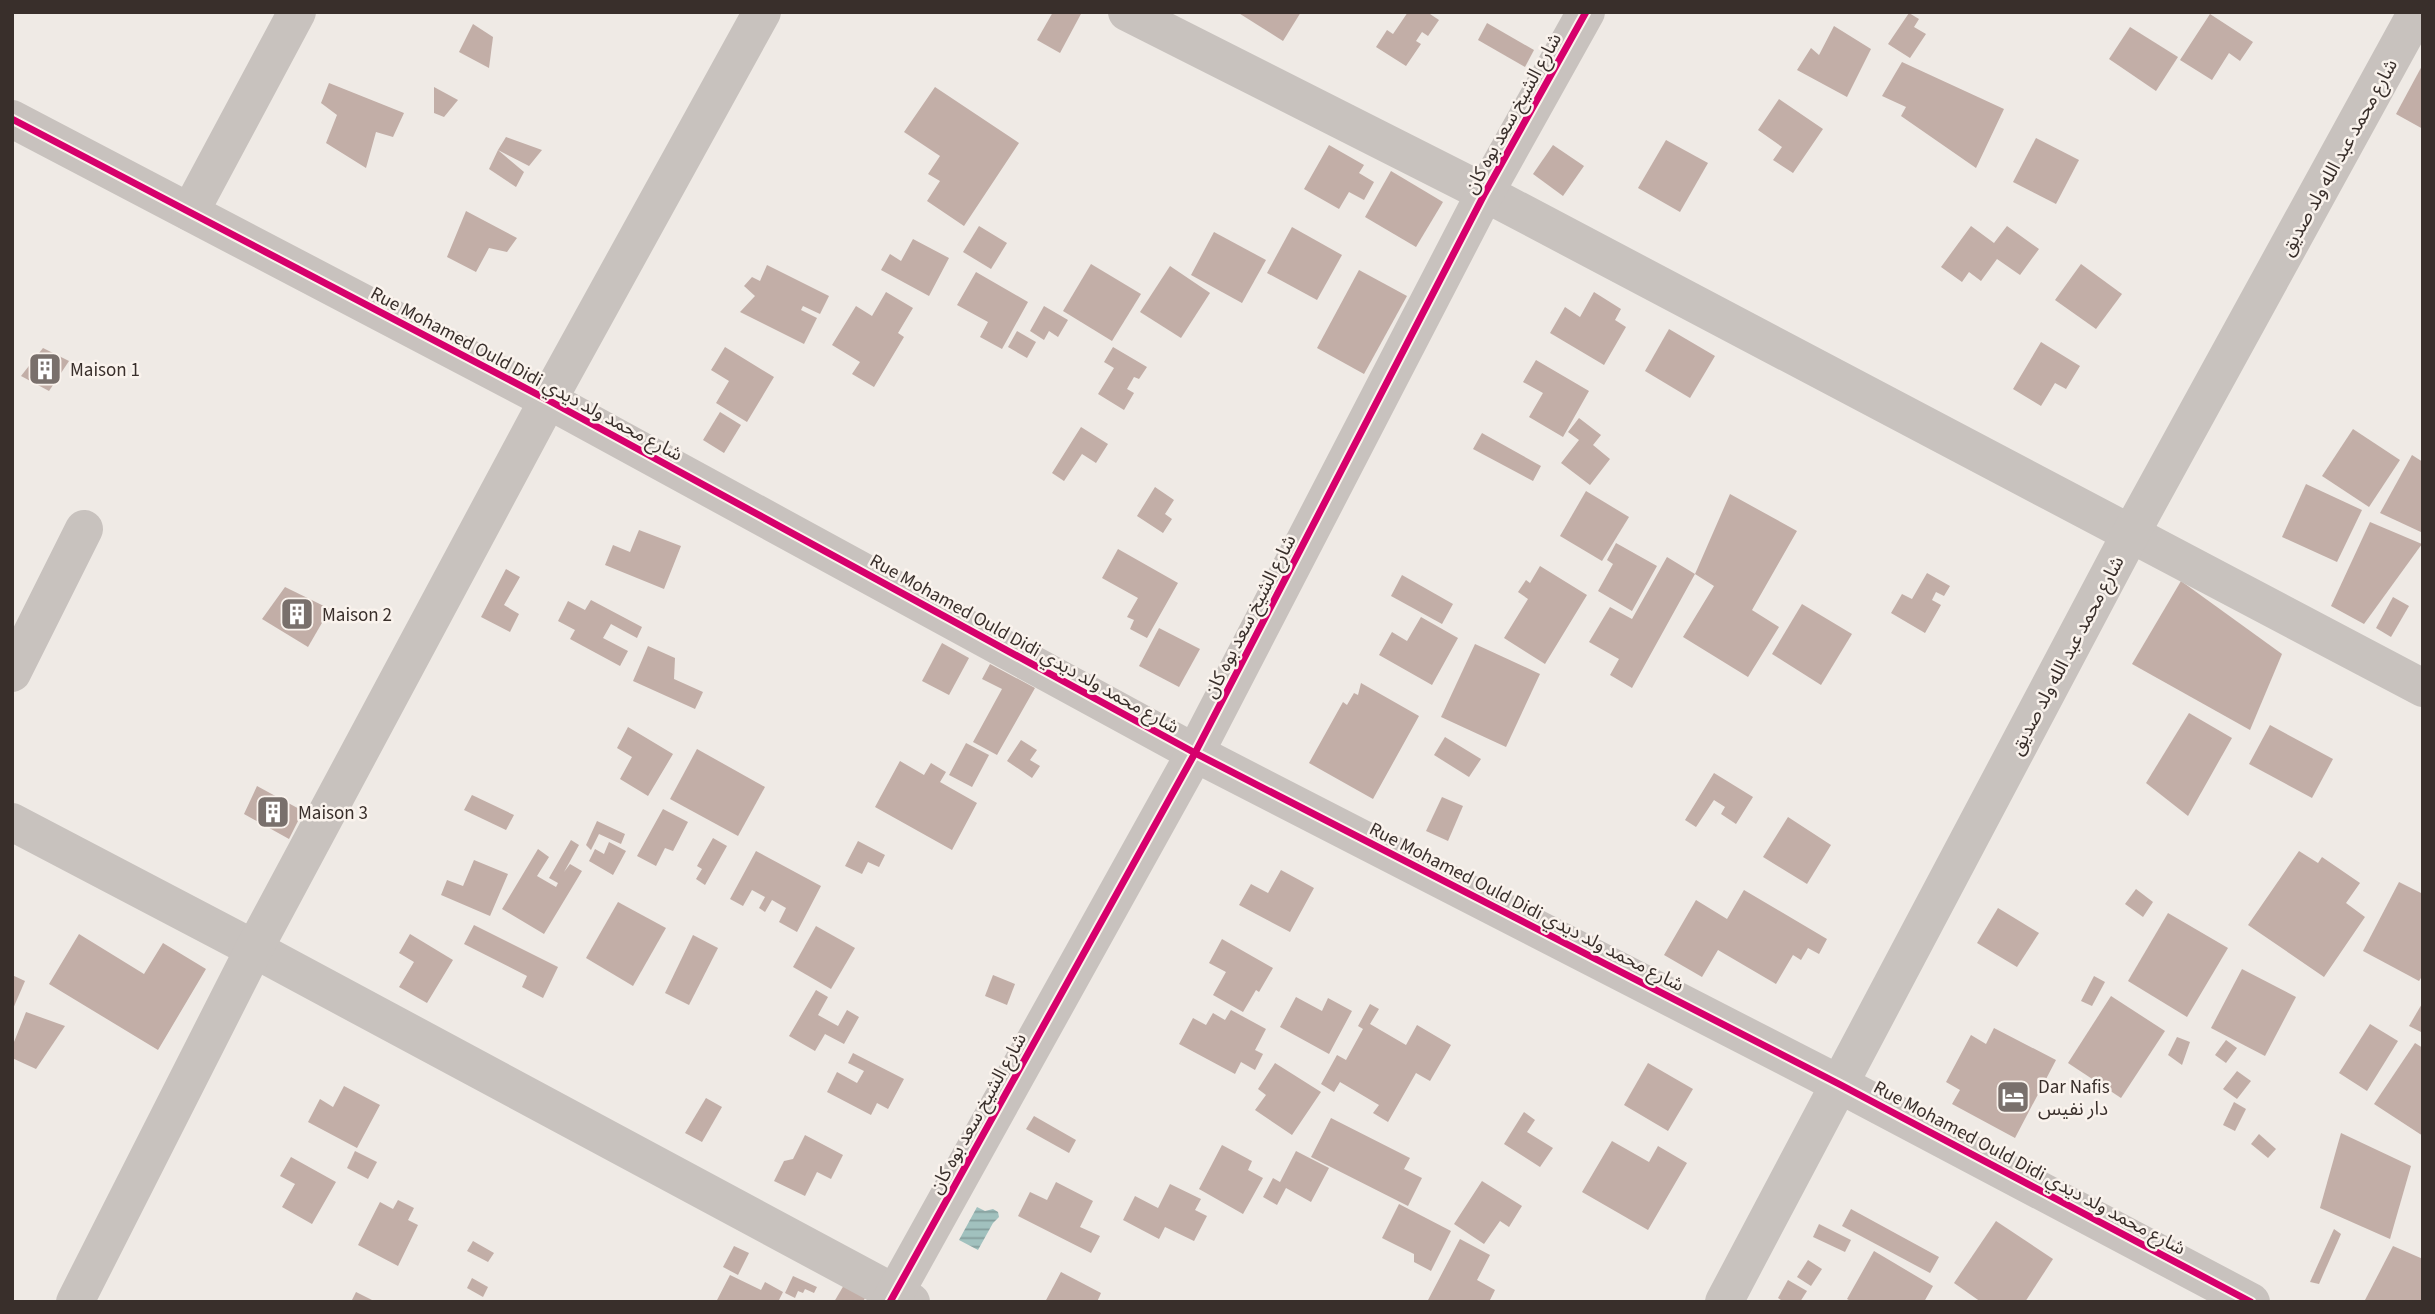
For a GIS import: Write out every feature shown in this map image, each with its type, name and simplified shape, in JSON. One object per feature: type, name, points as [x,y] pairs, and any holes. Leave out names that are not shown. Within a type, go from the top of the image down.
[{"type":"street","points":[[190,212],[297,12]]},
{"type":"street","points":[[75,1302],[254,949],[548,400],[762,12]]},
{"type":"street","points":[[1127,12],[1485,193],[2423,688]]},
{"type":"street","name":"شارع الشيخ سعد بوه كان","points":[[898,1299],[1195,753],[1485,193],[1586,12]]},
{"type":"street","name":"شارع محمد عبد الله ولد صديق","points":[[1724,1302],[2131,533],[2417,12]]},
{"type":"street","name":"Rue Mohamed Ould Didi شارع محمد ولد ديدي","points":[[12,119],[548,400],[1195,753],[1839,1084],[2251,1302]]},
{"type":"street","points":[[12,673],[84,529]]},
{"type":"street","points":[[12,822],[254,949],[898,1299]]},
{"type":"water","points":[[977,1207],[985,1211],[993,1209],[998,1212],[999,1217],[978,1250],[959,1240]]},
{"type":"building","points":[[1053,12],[1082,12],[1060,53],[1037,40]]},
{"type":"building","points":[[1237,12],[1301,12],[1283,41]]},
{"type":"building","points":[[1408,12],[1427,12],[1439,20],[1428,36],[1422,32],[1416,41],[1421,44],[1406,66],[1376,47],[1387,30],[1393,34]]},
{"type":"building","points":[[1909,13],[1919,19],[1914,27],[1926,34],[1910,58],[1888,44]]},
{"type":"building","points":[[2210,14],[2253,42],[2240,61],[2229,53],[2212,80],[2180,60]]},
{"type":"building","points":[[1487,23],[1534,50],[1525,67],[1478,40]]},
{"type":"building","points":[[473,24],[493,37],[489,68],[459,52]]},
{"type":"building","points":[[1834,26],[1871,49],[1847,97],[1797,70],[1811,48],[1819,55]]},
{"type":"building","points":[[2130,27],[2178,57],[2156,91],[2109,59]]},
{"type":"building","points":[[1902,62],[2004,109],[1976,168],[1901,116],[1906,107],[1882,96]]},
{"type":"building","points":[[2423,64],[2423,129],[2396,114]]},
{"type":"building","points":[[329,83],[404,113],[393,137],[376,132],[366,168],[326,143],[337,115],[321,103]]},
{"type":"building","points":[[434,87],[458,100],[444,117],[434,113]]},
{"type":"building","points":[[935,87],[1019,143],[964,226],[927,201],[940,181],[928,174],[940,156],[904,132]]},
{"type":"building","points":[[1779,99],[1823,129],[1793,173],[1773,160],[1782,147],[1758,130]]},
{"type":"building","points":[[506,137],[542,150],[529,166],[498,150]]},
{"type":"building","points":[[2036,138],[2079,160],[2056,204],[2013,182]]},
{"type":"building","points":[[1666,140],[1708,163],[1680,212],[1638,188]]},
{"type":"building","points":[[1329,145],[1364,165],[1359,173],[1374,182],[1364,200],[1349,192],[1339,209],[1304,189]]},
{"type":"building","points":[[1553,145],[1584,166],[1563,196],[1533,174]]},
{"type":"building","points":[[498,150],[524,172],[516,187],[489,169]]},
{"type":"building","points":[[1391,171],[1443,202],[1416,247],[1365,217]]},
{"type":"building","points":[[466,211],[517,238],[507,252],[489,248],[476,272],[447,257]]},
{"type":"building","points":[[979,226],[1007,243],[991,269],[963,252]]},
{"type":"building","points":[[1971,226],[1994,243],[2007,226],[2039,249],[2020,275],[1997,259],[1981,281],[1969,272],[1962,282],[1941,267]]},
{"type":"building","points":[[1292,227],[1342,255],[1317,300],[1267,273]]},
{"type":"building","points":[[1214,232],[1266,260],[1242,303],[1191,275]]},
{"type":"building","points":[[913,239],[949,258],[929,296],[881,270],[890,254],[901,261]]},
{"type":"building","points":[[1091,264],[1141,294],[1112,341],[1063,311]]},
{"type":"building","points":[[2081,264],[2122,294],[2096,329],[2055,300]]},
{"type":"building","points":[[767,265],[829,296],[820,314],[803,306],[801,310],[817,318],[804,344],[740,312],[755,296],[744,286],[752,277],[760,281]]},
{"type":"building","points":[[1170,266],[1210,293],[1181,338],[1140,312]]},
{"type":"building","points":[[1359,270],[1407,296],[1364,374],[1317,348]]},
{"type":"building","points":[[976,272],[1028,302],[1002,349],[980,337],[988,322],[957,305]]},
{"type":"building","points":[[886,292],[913,308],[898,333],[904,337],[874,387],[852,374],[860,362],[832,345],[856,306],[872,316]]},
{"type":"building","points":[[1594,292],[1621,309],[1615,320],[1626,327],[1604,365],[1550,333],[1565,307],[1580,317]]},
{"type":"building","points":[[1044,306],[1068,320],[1058,337],[1049,331],[1044,340],[1030,331]]},
{"type":"building","points":[[1669,329],[1715,356],[1690,398],[1645,371]]},
{"type":"building","points":[[1017,331],[1036,342],[1027,358],[1008,347]]},
{"type":"building","points":[[2041,342],[2080,366],[2066,389],[2055,383],[2041,406],[2013,389]]},
{"type":"building","points":[[725,347],[774,377],[747,422],[716,403],[729,381],[711,370]]},
{"type":"building","points":[[1113,347],[1147,367],[1139,379],[1134,377],[1127,389],[1134,393],[1124,410],[1098,394],[1114,368],[1104,362]]},
{"type":"building","name":"Maison 1","points":[[43,348],[69,361],[49,391],[21,376]]},
{"type":"building","points":[[1536,360],[1589,391],[1563,437],[1529,417],[1543,393],[1523,382]]},
{"type":"building","points":[[720,412],[741,425],[724,453],[703,440]]},
{"type":"building","points":[[1579,418],[1601,435],[1593,445],[1610,459],[1590,485],[1561,463],[1579,440],[1568,432]]},
{"type":"building","points":[[1081,427],[1108,444],[1096,463],[1082,454],[1064,481],[1052,473]]},
{"type":"building","points":[[2353,429],[2400,460],[2369,507],[2322,476]]},
{"type":"building","points":[[1482,433],[1541,466],[1533,481],[1473,449]]},
{"type":"building","points":[[2412,455],[2423,462],[2423,533],[2380,513]]},
{"type":"building","points":[[2306,484],[2362,510],[2337,562],[2282,537]]},
{"type":"building","points":[[1155,487],[1174,500],[1165,514],[1172,519],[1163,533],[1137,516]]},
{"type":"building","points":[[1586,491],[1629,517],[1602,561],[1560,536]]},
{"type":"building","points":[[1730,494],[1797,531],[1752,610],[1779,627],[1748,677],[1683,637],[1714,586],[1695,574]]},
{"type":"building","points":[[2370,522],[2422,544],[2364,624],[2331,606]]},
{"type":"building","points":[[639,530],[681,546],[664,589],[605,565],[613,545],[630,552]]},
{"type":"building","points":[[1616,543],[1657,566],[1632,611],[1598,591],[1613,564],[1607,560]]},
{"type":"building","points":[[1118,549],[1178,583],[1147,638],[1130,629],[1134,620],[1127,617],[1138,598],[1102,578]]},
{"type":"building","points":[[1667,557],[1695,574],[1632,688],[1610,675],[1619,659],[1589,642],[1610,607],[1632,619]]},
{"type":"building","points":[[1540,566],[1587,595],[1545,664],[1504,638],[1528,599],[1518,592],[1526,580],[1530,583]]},
{"type":"building","points":[[506,569],[520,577],[504,605],[519,614],[510,632],[481,617]]},
{"type":"building","points":[[1927,573],[1950,586],[1944,596],[1936,592],[1932,600],[1941,605],[1925,633],[1891,613],[1902,594],[1912,599]]},
{"type":"building","points":[[1402,575],[1453,604],[1442,624],[1391,596]]},
{"type":"building","points":[[2181,581],[2282,654],[2250,730],[2132,664]]},
{"type":"building","name":"Maison 2","points":[[285,587],[330,609],[308,647],[262,619]]},
{"type":"building","points":[[2393,597],[2409,606],[2391,637],[2376,628]]},
{"type":"building","points":[[591,600],[642,627],[637,638],[611,624],[603,638],[628,651],[620,666],[570,639],[575,630],[558,621],[568,601],[585,610]]},
{"type":"building","points":[[1802,604],[1852,634],[1821,685],[1772,654]]},
{"type":"building","points":[[1421,617],[1458,638],[1432,685],[1379,655],[1392,632],[1407,641]]},
{"type":"building","points":[[1159,628],[1200,649],[1179,687],[1139,666]]},
{"type":"building","points":[[942,643],[969,658],[949,695],[922,681]]},
{"type":"building","points":[[1475,644],[1540,674],[1506,747],[1441,717]]},
{"type":"building","points":[[648,646],[675,658],[674,679],[703,692],[695,709],[633,681]]},
{"type":"building","points":[[990,664],[1035,688],[997,755],[973,742],[1002,689],[982,679]]},
{"type":"building","points":[[1361,683],[1419,716],[1373,799],[1309,763],[1343,702],[1347,705],[1354,693],[1358,695]]},
{"type":"building","points":[[2189,713],[2232,738],[2188,816],[2146,783]]},
{"type":"building","points":[[2270,725],[2333,759],[2312,798],[2249,764]]},
{"type":"building","points":[[628,727],[673,754],[648,796],[620,779],[632,757],[617,748]]},
{"type":"building","points":[[1445,737],[1481,759],[1469,777],[1434,755]]},
{"type":"building","points":[[1021,740],[1037,750],[1030,760],[1040,766],[1032,778],[1007,761]]},
{"type":"building","points":[[966,743],[989,755],[972,787],[949,775]]},
{"type":"building","points":[[697,749],[765,787],[738,836],[670,799]]},
{"type":"building","points":[[900,761],[924,775],[931,763],[946,772],[940,782],[977,803],[952,850],[875,807]]},
{"type":"building","points":[[1714,773],[1753,797],[1736,824],[1721,814],[1725,807],[1714,800],[1696,827],[1685,820]]},
{"type":"building","name":"Maison 3","points":[[257,786],[303,811],[289,839],[244,814]]},
{"type":"building","points":[[472,795],[514,815],[506,830],[464,810]]},
{"type":"building","points":[[1442,797],[1463,806],[1448,841],[1426,831]]},
{"type":"building","points":[[663,809],[688,822],[673,851],[665,848],[656,866],[637,856]]},
{"type":"building","points":[[1788,817],[1831,845],[1807,884],[1763,857]]},
{"type":"building","points":[[597,821],[625,834],[621,844],[599,834],[591,850],[586,845]]},
{"type":"building","points":[[713,838],[727,846],[705,885],[696,879],[702,869],[697,866]]},
{"type":"building","points":[[571,840],[579,845],[564,872],[570,864],[582,871],[544,934],[502,909],[538,849],[549,857],[537,876],[556,887],[558,883],[549,878]]},
{"type":"building","points":[[858,841],[885,855],[879,867],[868,862],[862,874],[845,866]]},
{"type":"building","points":[[609,842],[626,851],[613,875],[589,861],[595,849],[604,854]]},
{"type":"building","points":[[756,851],[821,886],[797,932],[779,922],[786,908],[772,900],[765,912],[759,908],[765,897],[752,890],[743,906],[730,899]]},
{"type":"building","points":[[2299,851],[2318,863],[2322,857],[2360,883],[2346,903],[2365,917],[2324,977],[2248,925]]},
{"type":"building","points":[[474,860],[508,874],[490,916],[441,895],[447,880],[463,886]]},
{"type":"building","points":[[1281,870],[1314,888],[1290,932],[1239,905],[1251,884],[1268,893]]},
{"type":"building","points":[[2399,882],[2423,894],[2423,975],[2419,981],[2363,951]]},
{"type":"building","points":[[2136,889],[2153,902],[2143,917],[2125,904]]},
{"type":"building","points":[[1744,890],[1827,939],[1819,954],[1808,948],[1801,960],[1793,955],[1776,984],[1718,950],[1702,977],[1664,955],[1696,900],[1727,919]]},
{"type":"building","points":[[618,902],[666,928],[633,986],[586,958]]},
{"type":"building","points":[[1998,908],[2039,933],[2017,967],[1977,943]]},
{"type":"building","points":[[2168,913],[2228,948],[2187,1017],[2128,981]]},
{"type":"building","points":[[474,925],[558,967],[543,998],[522,987],[527,976],[464,944]]},
{"type":"building","points":[[816,926],[855,948],[831,989],[793,967]]},
{"type":"building","points":[[79,934],[144,974],[163,943],[206,969],[158,1050],[49,984]]},
{"type":"building","points":[[410,934],[453,960],[427,1003],[399,987],[414,962],[399,953]]},
{"type":"building","points":[[693,935],[718,948],[689,1005],[665,993]]},
{"type":"building","points":[[1222,939],[1273,968],[1243,1012],[1213,995],[1226,972],[1209,963]]},
{"type":"building","points":[[2242,969],[2296,997],[2265,1056],[2211,1028]]},
{"type":"building","points":[[12,975],[25,981],[12,1011]]},
{"type":"building","points":[[993,975],[1015,984],[1007,1005],[985,996]]},
{"type":"building","points":[[2094,976],[2105,982],[2092,1006],[2081,1001]]},
{"type":"building","points":[[816,990],[828,997],[818,1015],[838,1026],[847,1010],[859,1017],[844,1044],[825,1034],[815,1051],[789,1036]]},
{"type":"building","points":[[2111,996],[2165,1031],[2121,1098],[2068,1063]]},
{"type":"building","points":[[1296,997],[1322,1011],[1328,998],[1352,1011],[1329,1054],[1280,1027]]},
{"type":"building","points":[[2423,1002],[2423,1033],[2409,1026]]},
{"type":"building","points":[[1370,1004],[1379,1009],[1370,1024],[1406,1045],[1417,1025],[1451,1045],[1430,1081],[1416,1073],[1388,1122],[1373,1113],[1379,1105],[1340,1082],[1334,1092],[1321,1084],[1337,1055],[1346,1060],[1363,1029],[1358,1026]]},
{"type":"building","points":[[1231,1010],[1266,1029],[1255,1050],[1263,1054],[1255,1070],[1241,1062],[1235,1074],[1179,1044],[1193,1018],[1206,1025],[1213,1013],[1225,1020]]},
{"type":"building","points":[[26,1012],[65,1026],[36,1069],[12,1058],[12,1047]]},
{"type":"building","points":[[2370,1024],[2398,1041],[2367,1091],[2339,1073]]},
{"type":"building","points":[[1994,1028],[2056,1060],[2015,1138],[1952,1104],[1960,1090],[1946,1082],[1971,1035],[1986,1044]]},
{"type":"building","points":[[2177,1037],[2190,1042],[2182,1065],[2168,1055]]},
{"type":"building","points":[[2226,1040],[2237,1048],[2226,1063],[2215,1055]]},
{"type":"building","points":[[2415,1043],[2423,1048],[2423,1136],[2374,1104]]},
{"type":"building","points":[[853,1053],[904,1079],[888,1109],[877,1103],[871,1115],[827,1092],[837,1072],[857,1083],[864,1071],[848,1063]]},
{"type":"building","points":[[1275,1063],[1321,1092],[1292,1135],[1255,1110],[1266,1095],[1258,1089]]},
{"type":"building","points":[[1648,1063],[1693,1089],[1668,1131],[1624,1105]]},
{"type":"building","points":[[2237,1071],[2251,1081],[2237,1099],[2223,1089]]},
{"type":"building","points":[[344,1086],[380,1105],[357,1148],[308,1122],[320,1099],[333,1107]]},
{"type":"building","points":[[706,1098],[722,1107],[702,1142],[685,1133]]},
{"type":"building","points":[[2234,1102],[2246,1109],[2235,1131],[2223,1125]]},
{"type":"building","points":[[1524,1112],[1535,1120],[1527,1132],[1553,1148],[1540,1167],[1504,1144]]},
{"type":"building","points":[[1034,1116],[1076,1140],[1069,1153],[1026,1129]]},
{"type":"building","points":[[1331,1118],[1410,1158],[1404,1169],[1422,1178],[1408,1206],[1311,1157]]},
{"type":"building","points":[[2341,1133],[2411,1166],[2390,1239],[2320,1208]]},
{"type":"building","points":[[2259,1134],[2276,1149],[2268,1158],[2251,1144]]},
{"type":"building","points":[[805,1135],[843,1155],[831,1179],[817,1172],[805,1196],[774,1181],[784,1161],[793,1159]]},
{"type":"building","points":[[1612,1141],[1649,1162],[1658,1146],[1687,1163],[1648,1230],[1582,1192]]},
{"type":"building","points":[[1222,1145],[1252,1161],[1248,1170],[1263,1178],[1243,1214],[1199,1189]]},
{"type":"building","points":[[355,1151],[377,1162],[368,1179],[347,1168]]},
{"type":"building","points":[[1296,1151],[1329,1168],[1311,1202],[1286,1188],[1277,1205],[1263,1197],[1273,1178],[1280,1182]]},
{"type":"building","points":[[291,1157],[336,1182],[312,1224],[282,1207],[295,1184],[280,1176]]},
{"type":"building","points":[[1482,1181],[1522,1206],[1509,1227],[1500,1221],[1484,1244],[1454,1224]]},
{"type":"building","points":[[1056,1182],[1093,1201],[1080,1227],[1100,1236],[1091,1253],[1018,1216],[1030,1192],[1047,1200]]},
{"type":"building","points":[[1170,1184],[1201,1199],[1195,1210],[1207,1216],[1194,1241],[1165,1227],[1159,1239],[1123,1220],[1135,1196],[1158,1208]]},
{"type":"building","points":[[398,1200],[414,1208],[408,1220],[418,1225],[398,1266],[358,1245],[380,1202],[393,1209]]},
{"type":"building","points":[[1399,1204],[1451,1231],[1431,1271],[1414,1262],[1414,1254],[1382,1238]]},
{"type":"building","points":[[1851,1209],[1939,1257],[1930,1273],[1842,1226]]},
{"type":"building","points":[[1996,1221],[2053,1259],[2025,1302],[1981,1302],[1954,1283]]},
{"type":"building","points":[[1819,1224],[1851,1240],[1845,1252],[1813,1237]]},
{"type":"building","points":[[2334,1229],[2341,1234],[2319,1284],[2310,1282]]},
{"type":"building","points":[[1460,1239],[1490,1255],[1477,1280],[1495,1290],[1489,1302],[1427,1302]]},
{"type":"building","points":[[473,1241],[494,1253],[488,1262],[467,1251]]},
{"type":"building","points":[[734,1246],[749,1253],[738,1275],[723,1267]]},
{"type":"building","points":[[2393,1246],[2423,1259],[2423,1302],[2364,1302]]},
{"type":"building","points":[[1874,1251],[1933,1286],[1924,1302],[1852,1302],[1847,1299]]},
{"type":"building","points":[[1808,1260],[1822,1269],[1811,1286],[1797,1277]]},
{"type":"building","points":[[1061,1272],[1101,1293],[1097,1302],[1045,1302]]},
{"type":"building","points":[[730,1275],[761,1290],[765,1282],[783,1292],[778,1302],[716,1302]]},
{"type":"building","points":[[793,1276],[817,1287],[814,1293],[805,1289],[803,1293],[798,1291],[795,1298],[785,1293]]},
{"type":"building","points":[[472,1278],[488,1287],[483,1297],[467,1288]]},
{"type":"building","points":[[1788,1280],[1807,1291],[1800,1302],[1784,1302],[1778,1298]]},
{"type":"building","points":[[844,1285],[865,1298],[863,1302],[834,1302]]},
{"type":"building","points":[[356,1292],[376,1302],[351,1302]]},
{"type":"cycle path","points":[[890,1302],[1195,753],[1485,193],[1586,12]]},
{"type":"cycle path","points":[[12,119],[548,400],[1195,753],[1839,1084],[2251,1302]]},
{"type":"place","name":"Maison 1","points":[[45,369]]},
{"type":"place","name":"Maison 2","points":[[297,614]]},
{"type":"place","name":"Maison 3","points":[[273,812]]},
{"type":"place","name":"Dar Nafis دار نفيس","points":[[2013,1097]]}]
